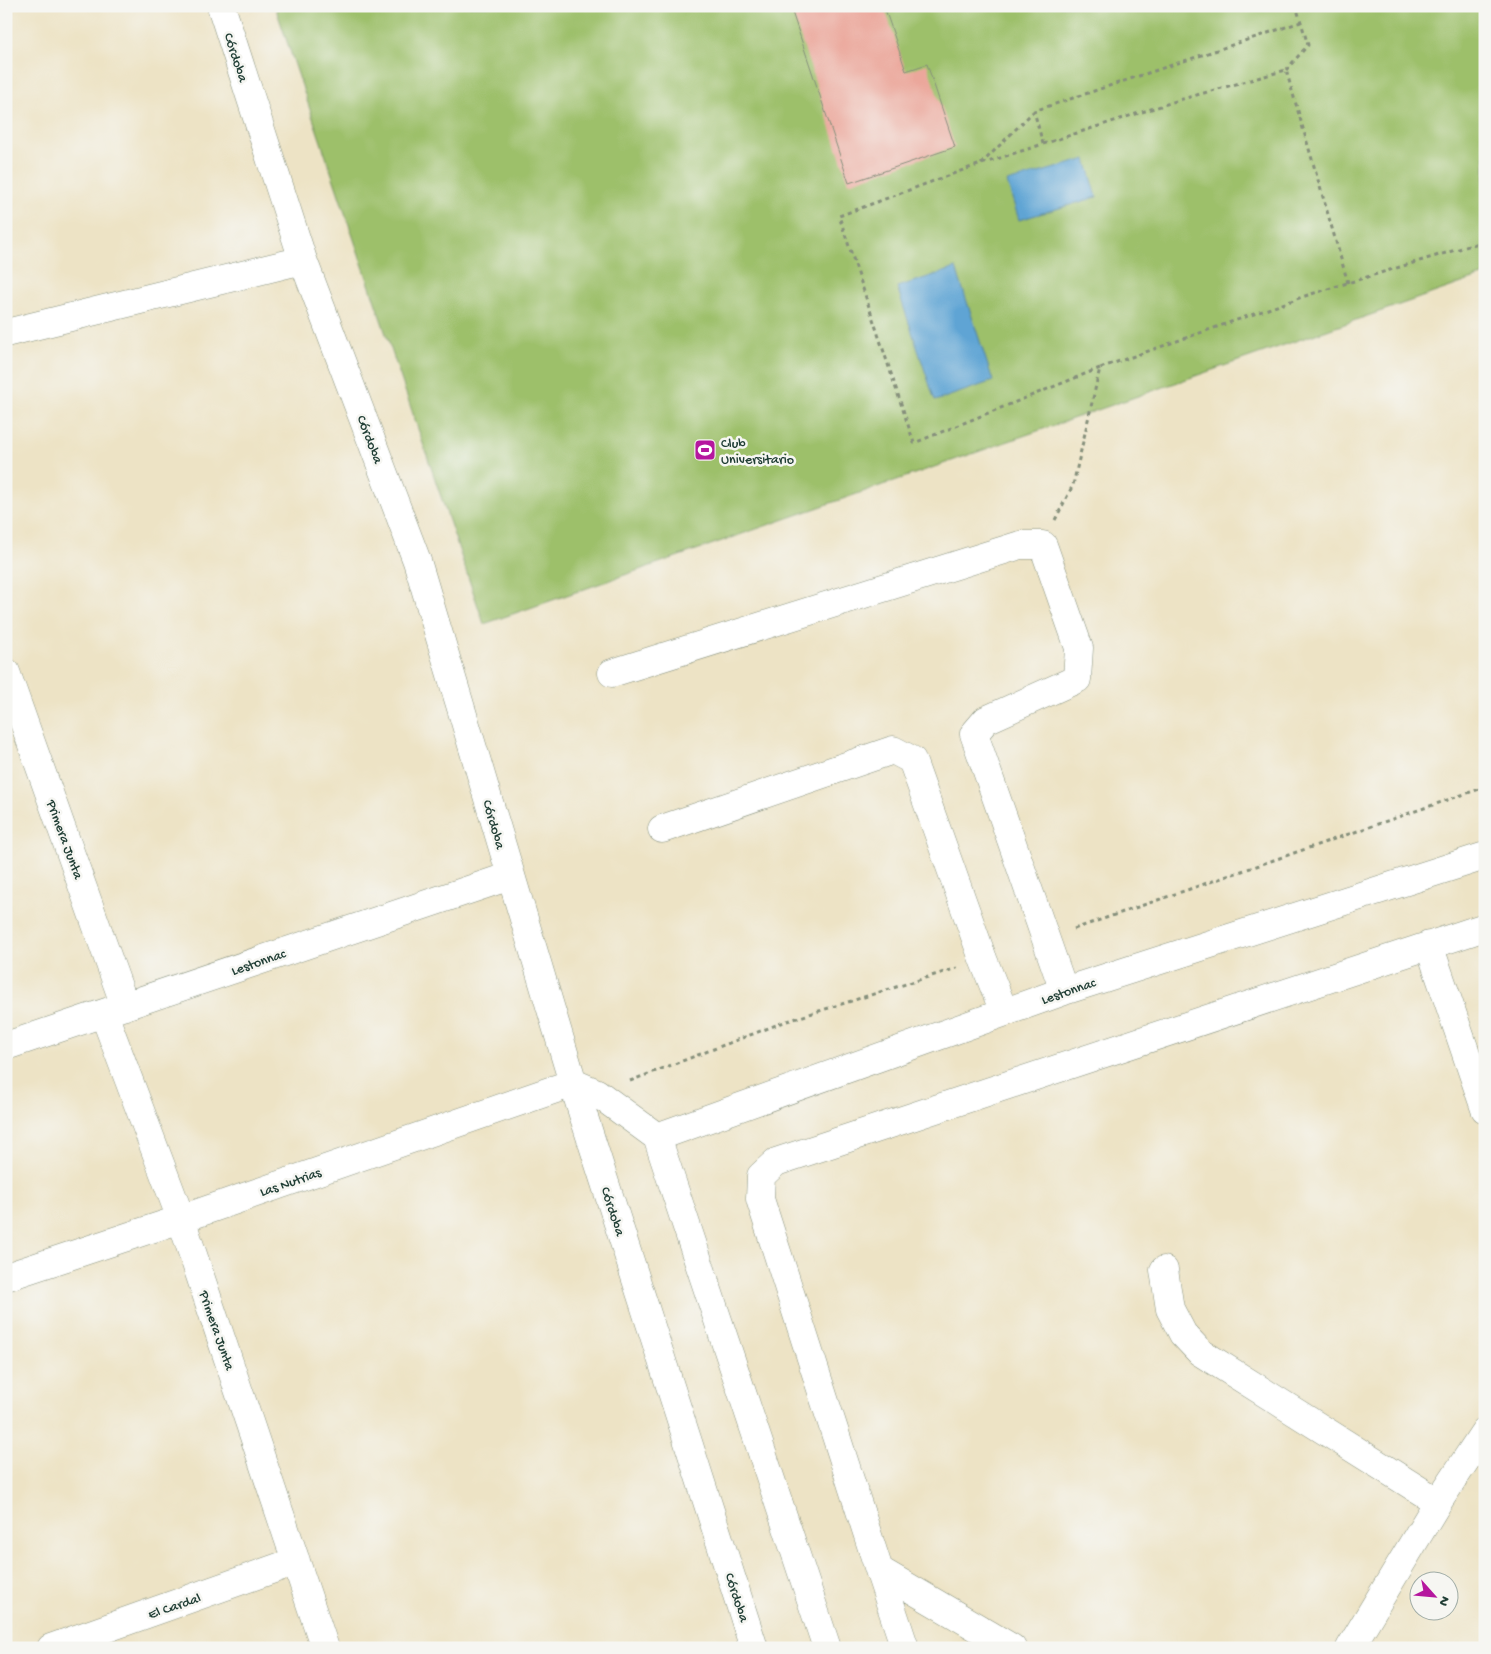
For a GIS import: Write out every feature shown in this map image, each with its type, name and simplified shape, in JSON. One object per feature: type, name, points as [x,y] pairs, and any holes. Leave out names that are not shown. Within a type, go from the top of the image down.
[{"type":"street","name":"Córdoba","points":[[221,6],[303,260],[417,561],[573,1083],[754,1648]]},
{"type":"street","points":[[6,333],[303,260]]},
{"type":"street","points":[[612,673],[1020,545],[1042,545],[1079,648],[1077,679],[986,720],[974,734],[1064,991]]},
{"type":"street","name":"Primera Junta","points":[[6,672],[181,1219],[325,1648]]},
{"type":"street","points":[[662,829],[893,750],[912,760],[983,959],[1004,1012]]},
{"type":"street","name":"Lestonnac","points":[[656,1137],[1064,991],[1485,856]]},
{"type":"street","name":"Lestonnac","points":[[6,1046],[510,876]]},
{"type":"street","points":[[905,1648],[760,1199],[761,1176],[776,1162],[1485,927]]},
{"type":"street","points":[[1428,945],[1485,1110]]},
{"type":"street","points":[[573,1083],[597,1093],[656,1137],[827,1648]]},
{"type":"street","name":"Las Nutrias","points":[[6,1277],[181,1219],[573,1083]]},
{"type":"street","points":[[1164,1270],[1170,1309],[1183,1334],[1200,1352],[1438,1502]]},
{"type":"street","points":[[1350,1648],[1438,1502],[1485,1431]]},
{"type":"street","name":"El Cardal","points":[[52,1648],[296,1561]]},
{"type":"street","points":[[879,1570],[1012,1648]]},
{"type":"path","points":[[1296,6],[1308,45],[1286,70],[1179,100],[980,164],[839,216],[914,443],[1100,368],[1299,298],[1485,242]]},
{"type":"path","points":[[980,164],[1034,111],[1301,22]]},
{"type":"path","points":[[1286,70],[1348,283]]},
{"type":"path","points":[[1034,111],[1043,144]]},
{"type":"path","points":[[1042,545],[1073,485],[1100,368]]},
{"type":"green space","name":"Club Universitario","points":[[275,6],[1485,6],[1485,275],[484,624]]},
{"type":"water","points":[[1086,159],[1097,197],[1019,220],[1007,182]]},
{"type":"water","points":[[956,268],[993,381],[935,401],[897,287]]},
{"type":"building","points":[[807,6],[884,6],[906,71],[927,64],[955,147],[849,183],[792,12]]},
{"type":"place","name":"Club Universitario","points":[[705,450]]}]
